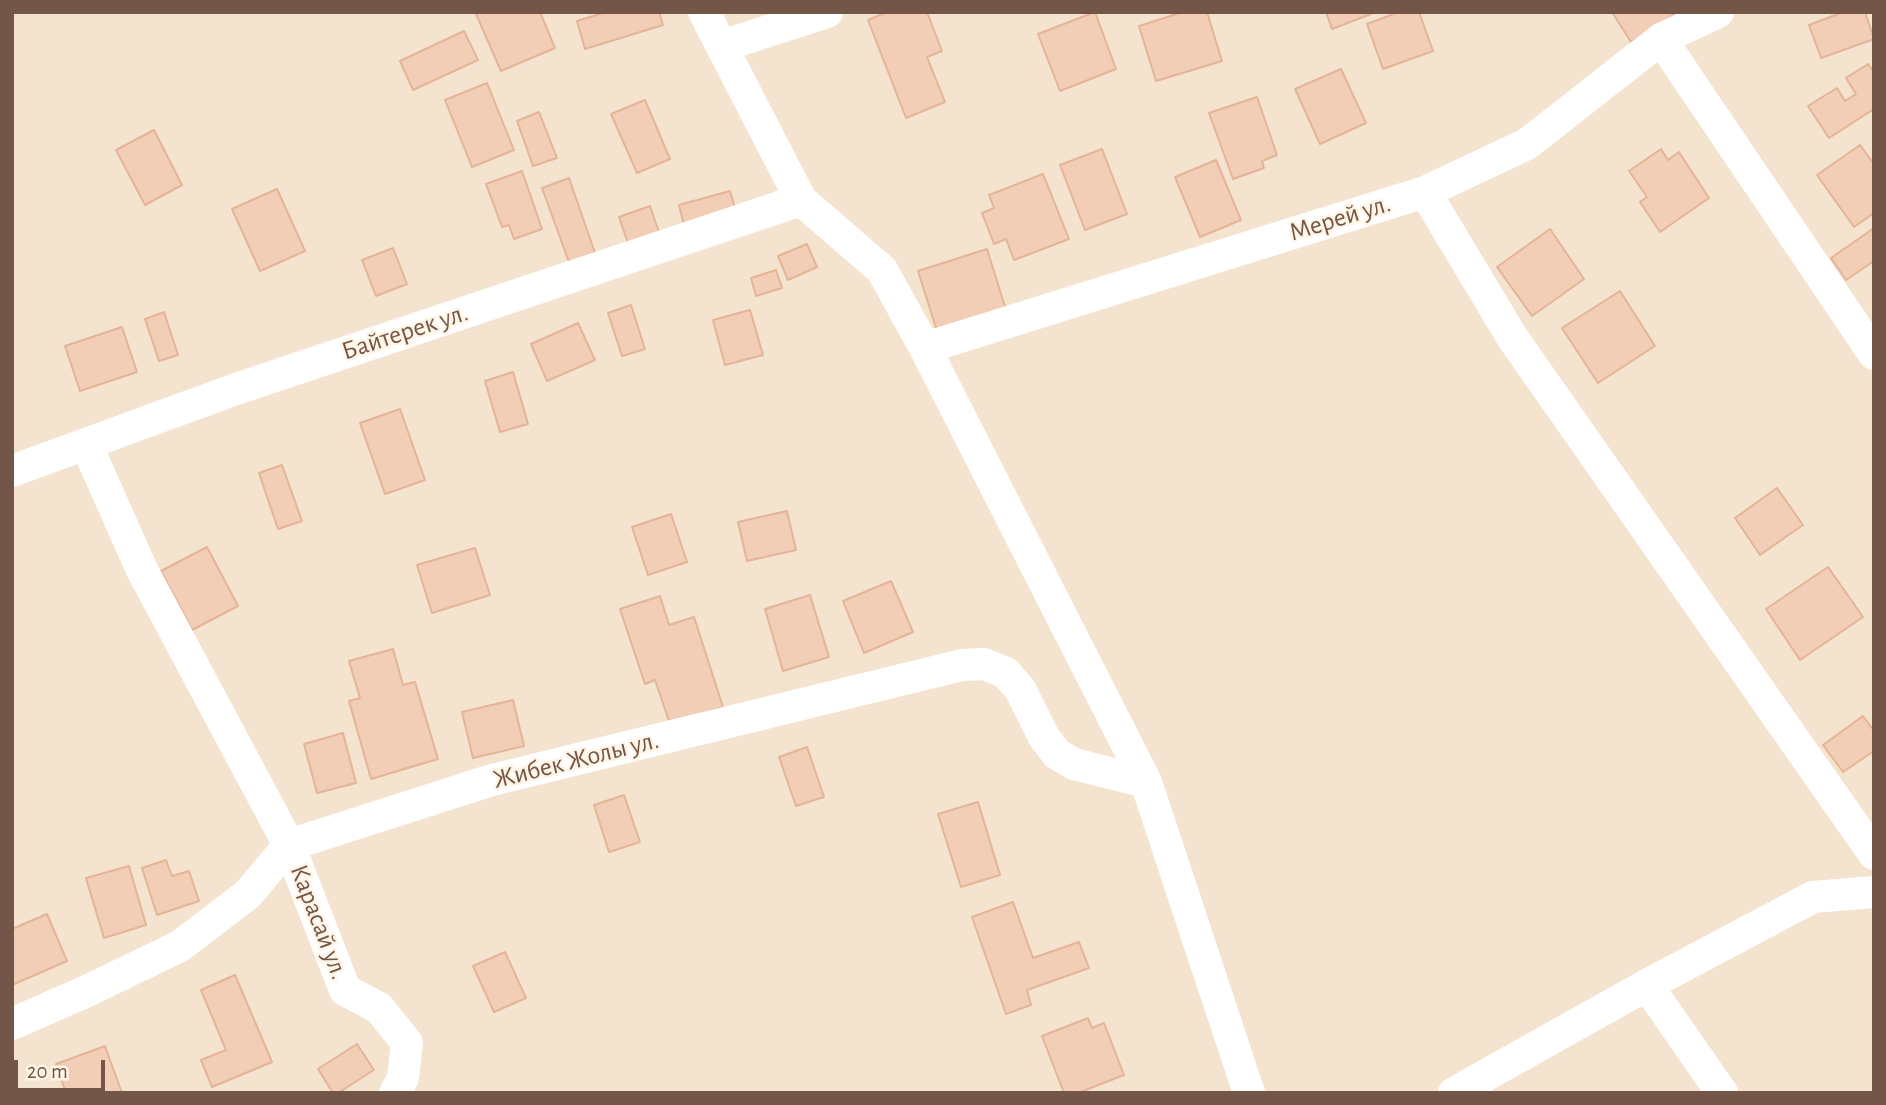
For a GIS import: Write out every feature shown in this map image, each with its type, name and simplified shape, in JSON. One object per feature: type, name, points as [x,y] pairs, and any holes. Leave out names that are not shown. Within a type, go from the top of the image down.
[{"type":"street","points":[[704,12],[801,200],[882,270],[925,348],[1146,782],[1249,1093]]},
{"type":"street","points":[[722,46],[827,12]]},
{"type":"street","name":"Мерей ул.","points":[[925,348],[1425,192],[1527,145],[1661,39],[1718,12]]},
{"type":"street","points":[[1661,39],[1874,354]]},
{"type":"street","points":[[1425,192],[1512,337],[1874,854]]},
{"type":"street","name":"Байтерек ул.","points":[[12,471],[249,384],[801,200]]},
{"type":"street","points":[[12,1024],[180,946],[248,894],[289,845],[142,570],[86,444]]},
{"type":"street","name":"Жибек Жолы ул.","points":[[289,845],[492,779],[949,668],[984,664],[1006,673],[1020,689],[1044,737],[1057,754],[1074,764],[1146,782]]},
{"type":"street","name":"Карасай ул.","points":[[289,845],[345,990],[379,1008],[407,1043],[403,1079],[395,1093]]},
{"type":"street","points":[[1454,1093],[1647,985],[1813,897],[1874,892]]},
{"type":"street","points":[[1647,985],[1722,1093]]},
{"type":"shaded area","points":[[12,12],[1874,12],[1874,1093],[12,1093]]},
{"type":"building","points":[[540,12],[555,48],[501,71],[476,14]]},
{"type":"building","points":[[606,12],[659,12],[663,25],[585,49],[577,21]]},
{"type":"building","points":[[887,12],[927,12],[942,51],[927,57],[945,102],[906,118],[868,20]]},
{"type":"building","points":[[1095,12],[1116,69],[1060,91],[1038,34]]},
{"type":"building","points":[[1183,12],[1207,12],[1222,61],[1156,81],[1139,26]]},
{"type":"building","points":[[1326,12],[1376,12],[1332,29]]},
{"type":"building","points":[[1399,12],[1419,12],[1433,51],[1383,69],[1367,24]]},
{"type":"building","points":[[1612,12],[1678,12],[1631,42]]},
{"type":"building","points":[[1843,12],[1865,12],[1874,39],[1821,58],[1809,25]]},
{"type":"building","points":[[464,31],[478,60],[413,90],[400,61]]},
{"type":"building","points":[[1868,64],[1874,72],[1874,109],[1829,138],[1808,106],[1837,88],[1845,101],[1856,94],[1846,78]]},
{"type":"building","points":[[1341,69],[1366,123],[1320,144],[1295,89]]},
{"type":"building","points":[[487,83],[514,150],[472,167],[445,100]]},
{"type":"building","points":[[1257,97],[1277,155],[1262,161],[1264,168],[1233,179],[1209,113]]},
{"type":"building","points":[[645,100],[670,159],[637,173],[611,114]]},
{"type":"building","points":[[539,112],[557,158],[533,166],[517,121]]},
{"type":"building","points":[[154,130],[182,185],[145,205],[116,150]]},
{"type":"building","points":[[1860,145],[1874,164],[1874,213],[1854,227],[1817,175]]},
{"type":"building","points":[[1102,149],[1127,214],[1085,230],[1060,165]]},
{"type":"building","points":[[1661,149],[1668,160],[1679,152],[1709,198],[1660,232],[1640,202],[1647,197],[1629,171]]},
{"type":"building","points":[[1216,160],[1241,220],[1200,237],[1175,177]]},
{"type":"building","points":[[522,171],[542,229],[514,239],[509,225],[502,227],[486,184]]},
{"type":"building","points":[[1043,174],[1069,239],[1014,260],[1006,239],[994,244],[982,213],[994,208],[989,195]]},
{"type":"building","points":[[569,178],[595,253],[569,262],[542,188]]},
{"type":"building","points":[[277,189],[305,251],[260,271],[232,209]]},
{"type":"building","points":[[730,191],[736,212],[684,225],[679,205]]},
{"type":"building","points":[[650,206],[660,235],[629,246],[619,217]]},
{"type":"building","points":[[1874,228],[1874,261],[1846,280],[1831,258]]},
{"type":"building","points":[[1550,229],[1584,279],[1532,316],[1497,267]]},
{"type":"building","points":[[807,244],[817,267],[788,280],[778,256]]},
{"type":"building","points":[[393,248],[407,284],[376,296],[362,260]]},
{"type":"building","points":[[987,249],[1006,310],[937,331],[918,271]]},
{"type":"building","points":[[776,270],[782,288],[756,296],[751,278]]},
{"type":"building","points":[[1620,291],[1655,346],[1598,383],[1562,328]]},
{"type":"building","points":[[631,305],[645,349],[622,356],[608,313]]},
{"type":"building","points":[[750,310],[763,355],[725,365],[713,320]]},
{"type":"building","points":[[164,312],[178,355],[159,361],[145,319]]},
{"type":"building","points":[[578,323],[595,360],[547,381],[531,344]]},
{"type":"building","points":[[122,327],[137,372],[80,391],[65,346]]},
{"type":"building","points":[[513,372],[528,424],[500,432],[485,381]]},
{"type":"building","points":[[400,409],[425,480],[385,494],[360,423]]},
{"type":"building","points":[[282,465],[302,521],[278,529],[259,473]]},
{"type":"building","points":[[1777,488],[1803,525],[1760,555],[1735,518]]},
{"type":"building","points":[[787,511],[796,550],[747,561],[738,522]]},
{"type":"building","points":[[671,514],[687,562],[648,575],[632,527]]},
{"type":"building","points":[[207,547],[238,606],[192,630],[161,571]]},
{"type":"building","points":[[475,548],[490,595],[432,613],[417,565]]},
{"type":"building","points":[[1828,567],[1863,617],[1800,660],[1766,609]]},
{"type":"building","points":[[891,581],[913,632],[864,653],[843,601]]},
{"type":"building","points":[[810,595],[829,657],[783,671],[765,609]]},
{"type":"building","points":[[660,596],[669,625],[694,617],[723,707],[670,724],[655,680],[645,684],[620,609]]},
{"type":"building","points":[[393,649],[403,685],[415,682],[438,759],[371,779],[349,701],[360,698],[349,661]]},
{"type":"building","points":[[513,700],[524,746],[473,758],[462,712]]},
{"type":"building","points":[[1863,716],[1874,731],[1874,751],[1843,772],[1823,745]]},
{"type":"building","points":[[343,733],[356,783],[317,793],[304,744]]},
{"type":"building","points":[[807,747],[824,797],[796,806],[779,757]]},
{"type":"building","points":[[624,795],[640,842],[609,852],[594,805]]},
{"type":"building","points":[[978,802],[1000,875],[961,887],[938,814]]},
{"type":"building","points":[[166,860],[172,876],[189,871],[199,901],[157,915],[142,868]]},
{"type":"building","points":[[129,866],[146,925],[104,938],[86,878]]},
{"type":"building","points":[[1013,902],[1033,958],[1079,942],[1089,968],[1027,990],[1031,1005],[1006,1014],[972,917]]},
{"type":"building","points":[[47,914],[67,961],[12,985],[12,929]]},
{"type":"building","points":[[505,952],[526,998],[494,1012],[473,966]]},
{"type":"building","points":[[235,975],[272,1062],[212,1087],[201,1060],[226,1050],[201,990]]},
{"type":"building","points":[[1088,1018],[1092,1028],[1104,1023],[1124,1075],[1078,1093],[1064,1093],[1042,1036]]},
{"type":"building","points":[[357,1044],[374,1070],[338,1093],[333,1093],[318,1069]]},
{"type":"building","points":[[105,1046],[122,1093],[66,1093],[56,1064]]}]
